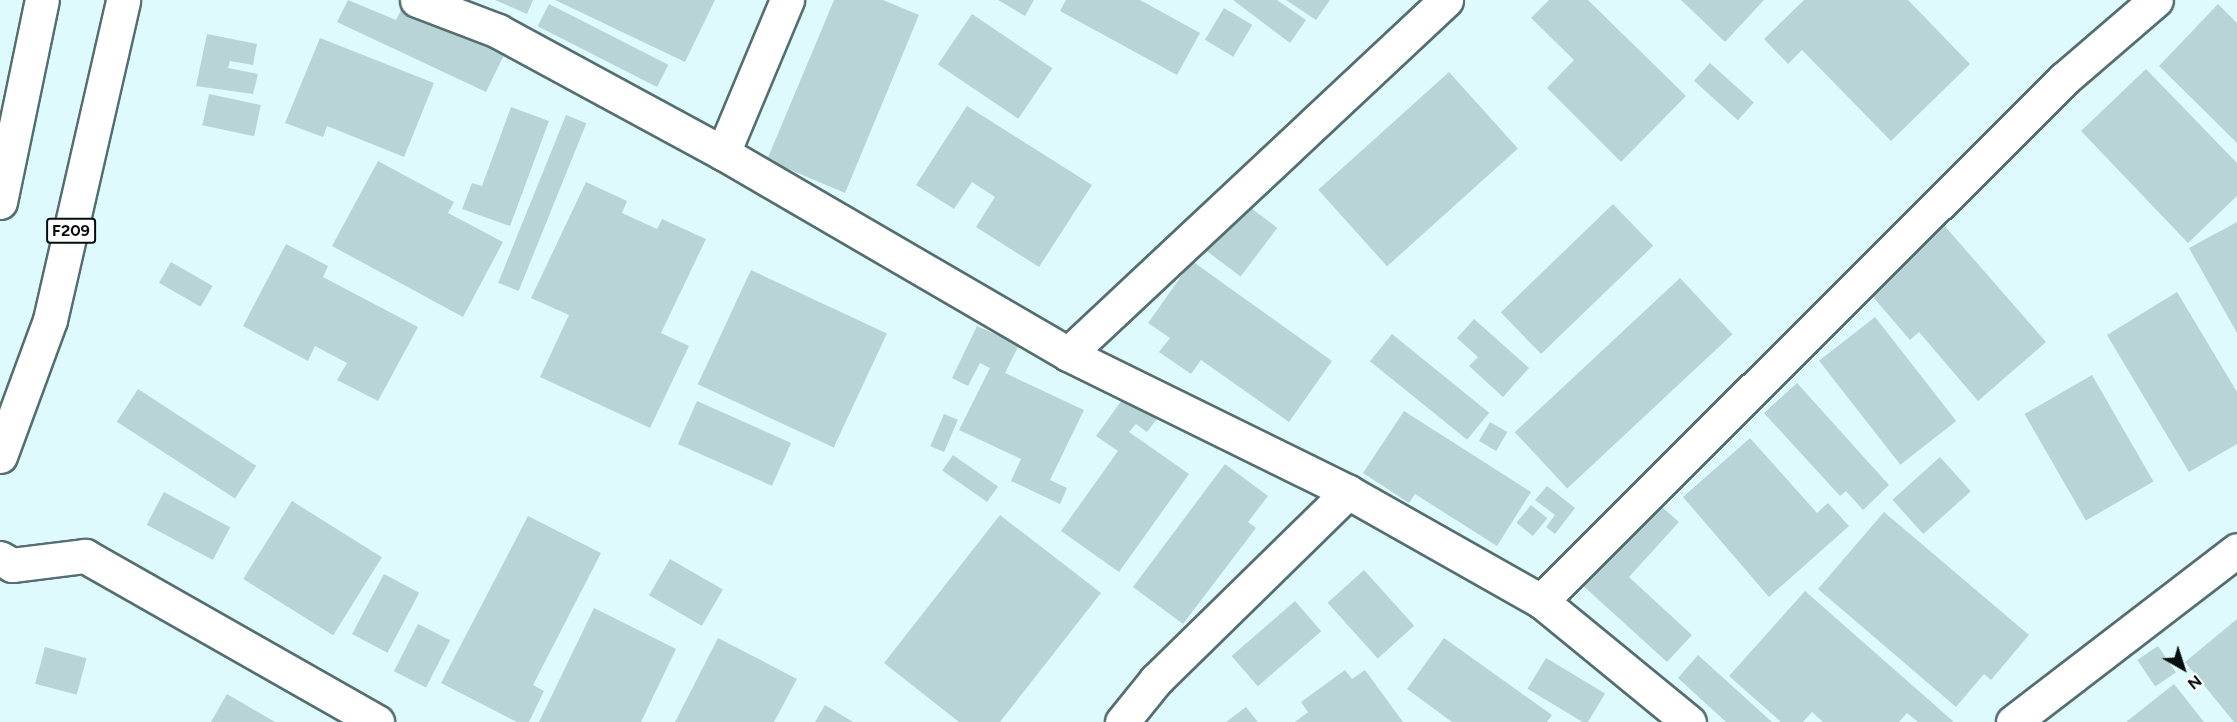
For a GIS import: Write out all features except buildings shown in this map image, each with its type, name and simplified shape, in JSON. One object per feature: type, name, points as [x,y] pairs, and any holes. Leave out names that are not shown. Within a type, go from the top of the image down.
[{"type":"street","points":[[0,202],[42,0]]},
{"type":"street","name":"F209","points":[[0,456],[50,320],[123,0]]},
{"type":"street","points":[[417,0],[498,31],[723,153],[1068,354],[1348,492],[1541,601],[1689,722]]},
{"type":"street","points":[[723,153],[787,0]]},
{"type":"street","points":[[1068,354],[1446,0]]},
{"type":"street","points":[[1541,601],[2064,79],[2156,0]]},
{"type":"street","points":[[1122,722],[1156,680],[1348,492]]},
{"type":"street","points":[[2013,722],[2237,550]]},
{"type":"street","points":[[0,558],[12,565],[85,556],[377,722]]}]
